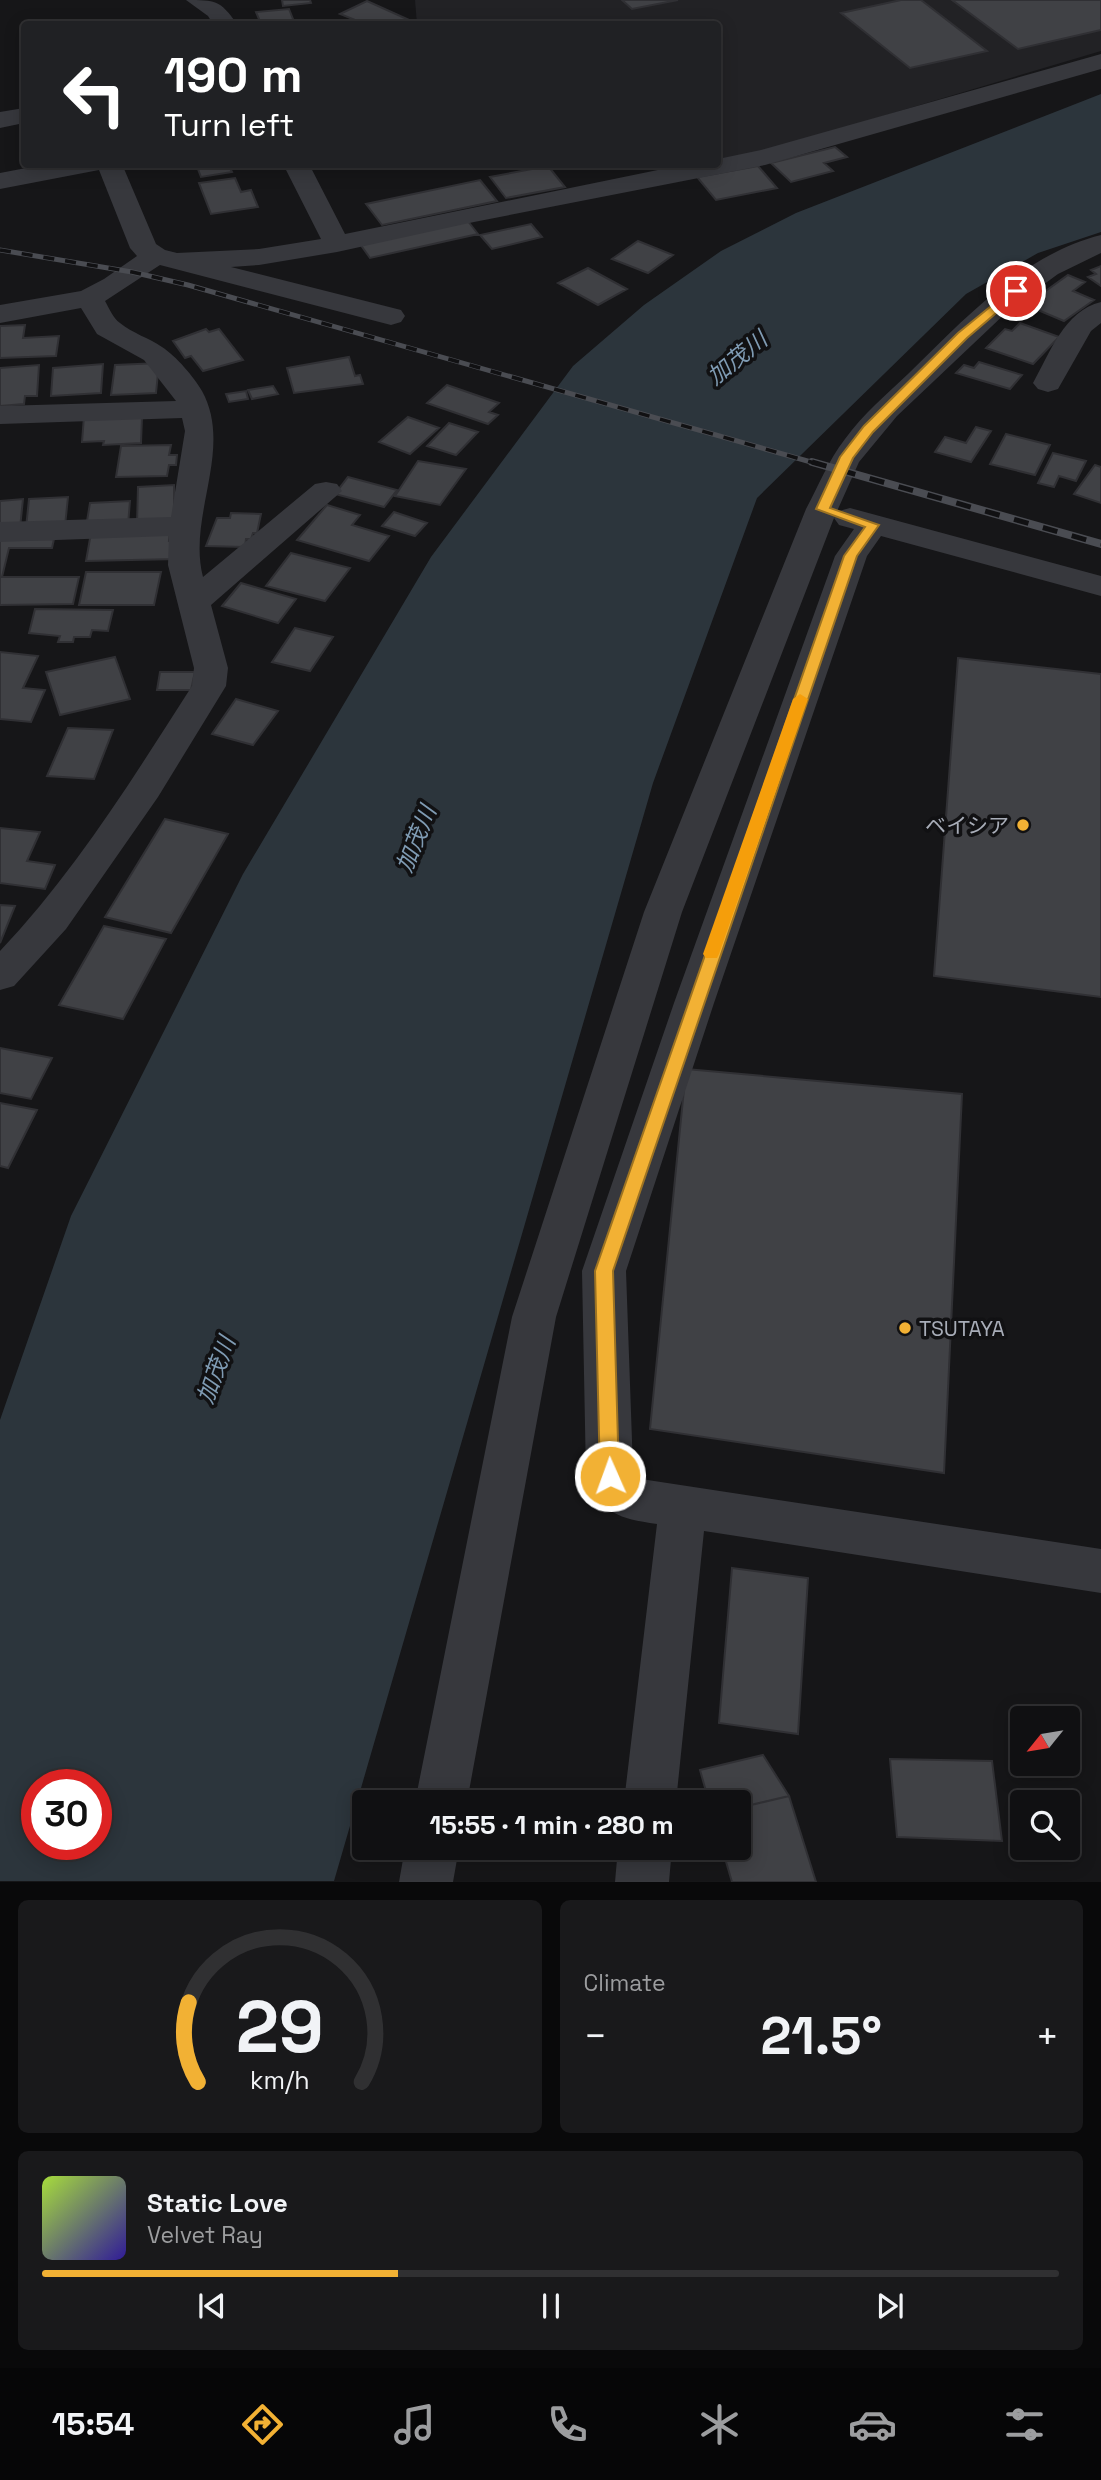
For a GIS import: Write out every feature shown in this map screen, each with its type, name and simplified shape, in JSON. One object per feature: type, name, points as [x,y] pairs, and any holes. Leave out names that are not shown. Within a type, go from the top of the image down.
[{"type":"street","points":[[198,0],[216,11],[223,21]]},
{"type":"street","points":[[721,166],[765,157],[1101,61]]},
{"type":"street","points":[[0,120],[21,116]]},
{"type":"street","points":[[0,181],[71,168]]},
{"type":"street","points":[[110,168],[144,248],[163,259],[391,316]]},
{"type":"street","points":[[298,168],[337,244]]},
{"type":"street","points":[[0,314],[89,298],[163,259],[259,257],[337,244],[709,168]]},
{"type":"street","points":[[443,1790],[534,1317],[663,912],[822,509],[847,457],[868,429],[962,336],[1037,277],[1058,263],[1101,243]]},
{"type":"street","points":[[0,976],[53,919],[145,788],[209,686],[211,668],[184,565],[184,526],[200,431],[195,409],[187,391],[154,354],[107,328],[89,298]]},
{"type":"street","points":[[1048,383],[1079,326],[1101,310]]},
{"type":"street","points":[[0,415],[195,409]]},
{"type":"street","points":[[194,601],[326,491]]},
{"type":"street","points":[[822,509],[1101,586]]},
{"type":"street","points":[[873,525],[850,556],[604,1271],[610,1476],[628,1498],[1101,1570]]},
{"type":"street","points":[[0,532],[184,526]]},
{"type":"street","points":[[651,1790],[683,1505]]},
{"type":"street","points":[[426,1881],[430,1860]]},
{"type":"street","points":[[642,1881],[644,1860]]},
{"type":"shaded area","points":[[415,0],[1101,0],[1101,51],[769,150],[721,159],[721,21],[417,21]]},
{"type":"water","name":"加茂川","points":[[1101,94],[1101,232],[1038,253],[966,294],[757,498],[653,783],[360,1790],[352,1790],[352,1819],[334,1881],[0,1881],[0,1420],[71,1216],[243,874],[431,557],[573,366],[644,305],[721,251],[796,213]]},
{"type":"building","points":[[282,0],[310,0],[311,3],[283,6]]},
{"type":"building","points":[[622,0],[678,0],[632,9]]},
{"type":"building","points":[[901,0],[921,0],[987,51],[910,68],[841,13]]},
{"type":"building","points":[[952,0],[1101,0],[1101,30],[1018,49]]},
{"type":"building","points":[[367,1],[407,19],[358,21],[340,14]]},
{"type":"building","points":[[289,9],[294,21],[260,21],[256,12]]},
{"type":"building","points":[[835,147],[847,157],[824,163],[833,171],[791,182],[771,163]]},
{"type":"building","points":[[758,166],[777,188],[716,200],[697,177]]},
{"type":"building","points":[[198,168],[230,168],[232,172],[201,177]]},
{"type":"building","points":[[550,168],[565,187],[506,198],[490,177]]},
{"type":"building","points":[[235,178],[241,192],[251,190],[258,207],[211,214],[199,183]]},
{"type":"building","points":[[480,180],[497,201],[382,225],[366,204]]},
{"type":"building","points":[[467,220],[478,234],[370,258],[360,244]]},
{"type":"building","points":[[531,224],[542,237],[492,249],[480,235]]},
{"type":"building","points":[[638,241],[673,255],[648,273],[612,259]]},
{"type":"building","points":[[1101,266],[1101,286],[1088,277],[1096,274],[1091,270]]},
{"type":"building","points":[[588,268],[627,289],[598,305],[558,283]]},
{"type":"building","points":[[1068,275],[1085,282],[1073,291],[1094,300],[1064,321],[1026,305]]},
{"type":"building","points":[[1020,323],[1059,337],[1033,364],[986,348],[1005,329],[1012,331]]},
{"type":"building","points":[[25,325],[23,338],[59,336],[56,356],[0,358],[0,326]]},
{"type":"building","points":[[206,329],[209,332],[219,329],[243,360],[203,371],[191,356],[185,358],[173,341]]},
{"type":"building","points":[[349,357],[355,376],[360,375],[363,384],[294,393],[287,368]]},
{"type":"building","points":[[979,362],[1022,375],[1010,389],[956,373],[964,365],[974,368]]},
{"type":"building","points":[[159,363],[156,393],[111,395],[115,365]]},
{"type":"building","points":[[103,364],[101,393],[51,396],[53,368]]},
{"type":"building","points":[[39,365],[37,396],[25,396],[24,404],[0,406],[0,368]]},
{"type":"building","points":[[447,385],[499,403],[489,412],[498,415],[488,424],[427,403]]},
{"type":"building","points":[[273,386],[278,394],[252,399],[248,390]]},
{"type":"building","points":[[246,391],[248,399],[229,402],[226,394]]},
{"type":"building","points":[[84,416],[142,417],[141,443],[103,445],[104,441],[82,442]]},
{"type":"building","points":[[408,417],[439,428],[410,454],[379,442]]},
{"type":"building","points":[[449,423],[478,432],[456,455],[427,446]]},
{"type":"building","points":[[976,427],[991,431],[971,462],[935,452],[945,437],[966,443]]},
{"type":"building","points":[[1006,434],[1050,445],[1035,475],[990,464]]},
{"type":"building","points":[[171,445],[169,455],[177,455],[176,465],[169,465],[167,476],[116,477],[121,446]]},
{"type":"building","points":[[1053,453],[1086,461],[1076,481],[1059,476],[1054,487],[1038,483]]},
{"type":"building","points":[[418,461],[466,469],[440,505],[395,496]]},
{"type":"building","points":[[1095,465],[1101,467],[1101,503],[1074,494]]},
{"type":"building","points":[[348,477],[397,490],[384,507],[335,494]]},
{"type":"building","points":[[174,485],[174,522],[137,524],[138,487]]},
{"type":"building","points":[[68,497],[65,526],[26,528],[29,499]]},
{"type":"building","points":[[23,499],[20,528],[0,529],[0,501]]},
{"type":"building","points":[[130,501],[128,525],[86,527],[90,503]]},
{"type":"building","points":[[327,505],[360,515],[352,525],[389,536],[369,561],[297,540]]},
{"type":"building","points":[[394,512],[427,523],[415,536],[382,526]]},
{"type":"building","points":[[231,513],[261,514],[257,533],[253,533],[251,539],[246,539],[245,547],[206,546],[217,518],[230,518]]},
{"type":"building","points":[[170,531],[169,541],[179,541],[177,559],[86,561],[91,533]]},
{"type":"building","points":[[54,539],[52,548],[9,548],[2,577],[79,577],[73,604],[0,605],[0,540]]},
{"type":"building","points":[[291,553],[350,568],[325,601],[266,586]]},
{"type":"building","points":[[86,572],[161,572],[154,605],[79,605]]},
{"type":"building","points":[[241,583],[296,599],[278,623],[222,606]]},
{"type":"building","points":[[35,609],[113,610],[108,631],[92,630],[90,637],[74,637],[73,642],[58,642],[60,636],[29,633]]},
{"type":"building","points":[[295,628],[333,637],[310,671],[272,662]]},
{"type":"building","points":[[0,652],[38,656],[23,688],[45,690],[31,722],[0,719]]},
{"type":"building","points":[[115,657],[130,699],[60,715],[46,672]]},
{"type":"building","name":"ベイシア","points":[[958,658],[1101,674],[1101,997],[934,976]]},
{"type":"building","points":[[160,672],[195,672],[191,690],[157,690]]},
{"type":"building","points":[[236,699],[278,711],[253,745],[212,734]]},
{"type":"building","points":[[68,728],[113,730],[94,779],[47,776]]},
{"type":"building","points":[[165,819],[228,834],[171,933],[105,917]]},
{"type":"building","points":[[0,828],[40,832],[27,861],[55,865],[45,889],[0,883]]},
{"type":"building","points":[[0,905],[15,906],[0,943]]},
{"type":"building","points":[[104,926],[166,939],[123,1019],[59,1005]]},
{"type":"building","points":[[0,1048],[52,1058],[31,1099],[0,1093]]},
{"type":"building","points":[[686,1069],[962,1094],[944,1473],[650,1429]]},
{"type":"building","points":[[0,1103],[37,1110],[8,1168],[0,1166]]},
{"type":"building","points":[[732,1568],[808,1578],[798,1734],[719,1723]]},
{"type":"building","points":[[763,1755],[789,1796],[751,1805],[751,1790],[706,1790],[700,1770]]},
{"type":"building","points":[[890,1759],[992,1761],[1002,1841],[897,1837]]},
{"type":"building","points":[[789,1796],[816,1882],[732,1882],[726,1860],[751,1860],[751,1805]]},
{"type":"railway","points":[[0,250],[132,272],[188,285],[818,464]]},
{"type":"railway","points":[[812,462],[1101,544]]},
{"type":"slow traffic","points":[[711,954],[800,699]]},
{"type":"place","name":"ベイシア","points":[[1023,825]]},
{"type":"place","name":"TSUTAYA","points":[[905,1328]]},
{"type":"route","points":[[610,1476],[604,1271],[850,556],[873,525],[822,509],[847,457],[868,429],[962,336],[1016,291]]}]
